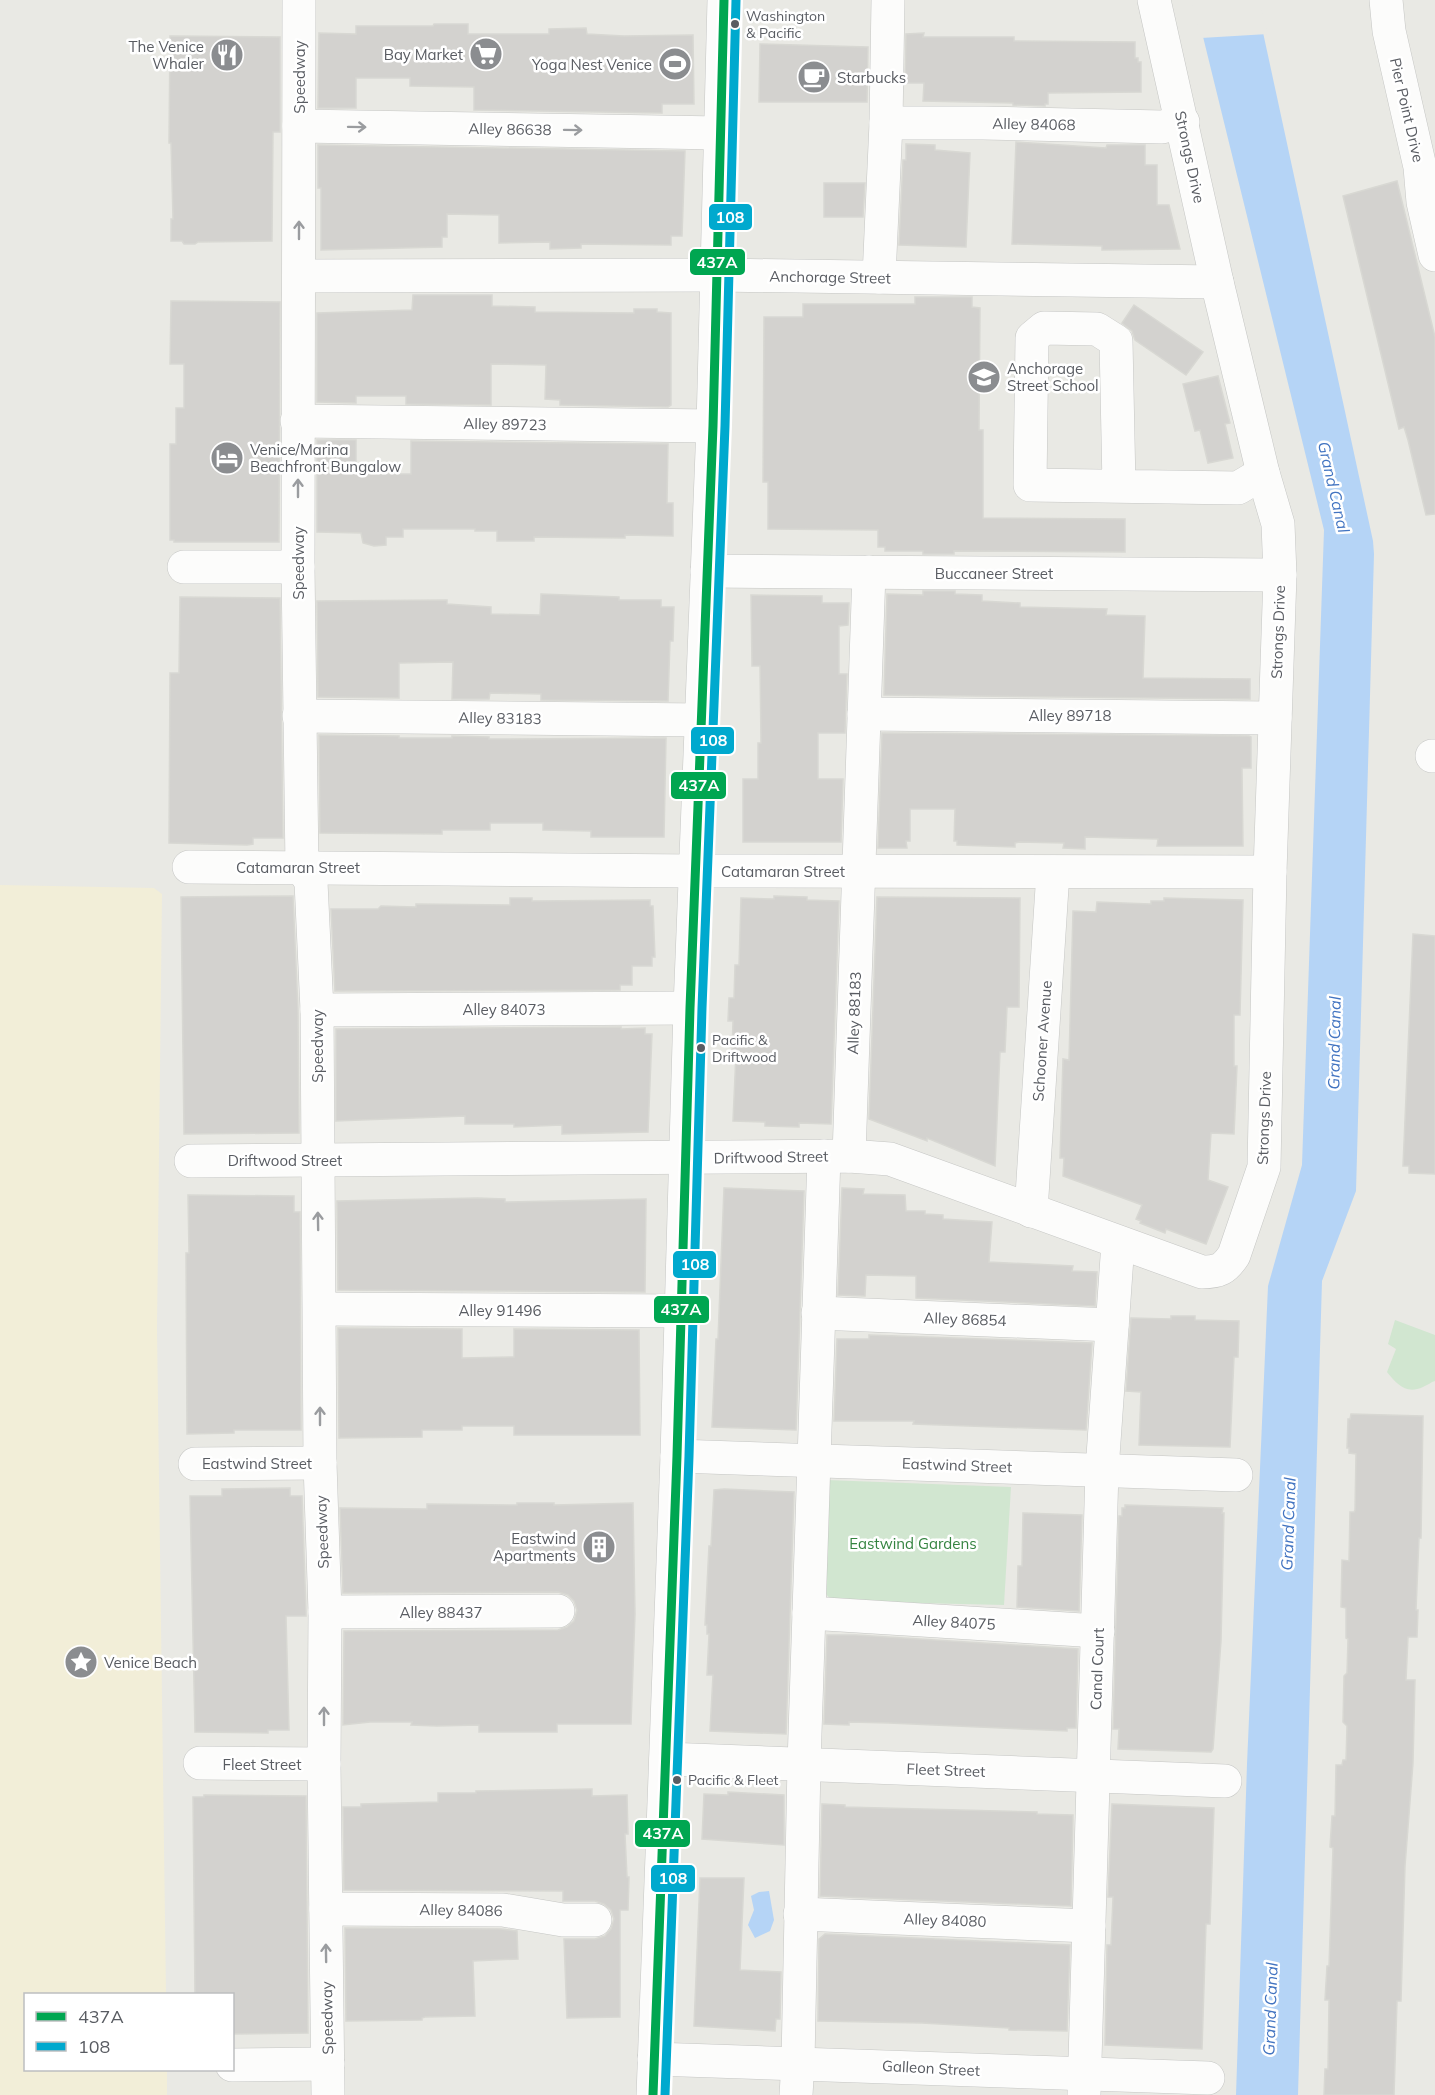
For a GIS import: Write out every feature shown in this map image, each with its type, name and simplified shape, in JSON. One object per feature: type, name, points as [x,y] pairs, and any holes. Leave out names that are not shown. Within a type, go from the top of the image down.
[{"type":"street","name":"Speedway","points":[[299,0],[297,421],[299,716],[302,867],[311,882],[317,1010],[320,1463],[325,1612],[324,1764],[328,2080]]},
{"type":"street","points":[[653,2095],[677,1456],[695,871],[714,426],[724,0]]},
{"type":"street","points":[[879,277],[886,123],[888,0]]},
{"type":"street","name":"Strongs Drive","points":[[1154,0],[1217,282],[1263,473],[1278,524],[1280,575],[1270,872],[1264,1167],[1234,1255],[1222,1270]]},
{"type":"street","name":"Pier Point Drive","points":[[1386,0],[1389,32],[1420,167],[1423,202],[1435,255]]},
{"type":"street","name":"Alley 84068","points":[[886,123],[1162,127],[1183,122]]},
{"type":"street","name":"Alley 86638","points":[[299,126],[721,133]]},
{"type":"street","name":"Anchorage Street","points":[[299,276],[718,275],[1217,282]]},
{"type":"street","points":[[1119,486],[1116,341],[1096,330],[1044,328],[1032,339],[1030,485],[1238,488],[1263,473]]},
{"type":"street","name":"Alley 89723","points":[[297,421],[714,426]]},
{"type":"street","points":[[184,567],[298,567]]},
{"type":"street","name":"Buccaneer Street","points":[[707,571],[1280,575]]},
{"type":"street","name":"Alley 88183","points":[[796,2095],[818,1313],[837,1156],[859,871],[869,572]]},
{"type":"street","name":"Alley 89718","points":[[864,714],[1275,718]]},
{"type":"street","name":"Alley 83183","points":[[299,716],[702,720]]},
{"type":"street","name":"Catamaran Street","points":[[189,867],[1270,872]]},
{"type":"street","name":"Schooner Avenue","points":[[1031,1211],[1053,872]]},
{"type":"street","name":"Alley 84073","points":[[317,1010],[690,1008]]},
{"type":"street","name":"Driftwood Street","points":[[191,1161],[837,1156],[890,1159],[1202,1272],[1222,1270]]},
{"type":"street","name":"Canal Court","points":[[1085,2085],[1102,1470],[1118,1242]]},
{"type":"street","name":"Alley 91496","points":[[320,1309],[681,1311]]},
{"type":"street","name":"Alley 86854","points":[[818,1313],[1112,1325]]},
{"type":"street","name":"Eastwind Street","points":[[677,1456],[1236,1475]]},
{"type":"street","name":"Eastwind Street","points":[[195,1464],[320,1463]]},
{"type":"street","name":"Alley 88437","points":[[325,1612],[558,1611]]},
{"type":"street","name":"Alley 84075","points":[[809,1613],[1098,1631]]},
{"type":"street","name":"Fleet Street","points":[[666,1759],[1225,1780]]},
{"type":"street","name":"Fleet Street","points":[[200,1763],[324,1764]]},
{"type":"street","name":"Alley 84086","points":[[326,1909],[503,1910],[563,1920],[595,1920]]},
{"type":"street","name":"Alley 84080","points":[[800,1914],[1089,1926]]},
{"type":"street","name":"Galleon Street","points":[[654,2059],[798,2062],[1085,2085],[1208,2078]]},
{"type":"street","points":[[234,2065],[328,2080]]},
{"type":"green space","points":[[1395,1320],[1435,1335],[1435,1381],[1412,1390],[1402,1387],[1387,1372],[1396,1349],[1388,1344]]},
{"type":"green space","name":"Eastwind Gardens","points":[[827,1480],[1011,1487],[1004,1605],[832,1601],[821,1588]]},
{"type":"sand","name":"Venice Beach","points":[[0,885],[154,888],[162,894],[157,1329],[166,1993],[24,1993],[24,2071],[167,2071],[167,2095],[0,2095]]},
{"type":"water","name":"Grand Canal","points":[[1194,0],[1256,0],[1374,554],[1356,1191],[1322,1281],[1298,2095],[1236,2095],[1247,1764],[1268,1286],[1302,1165],[1324,530]]},
{"type":"water","points":[[769,1891],[774,1920],[770,1931],[755,1938],[748,1925],[754,1910],[751,1896]]},
{"type":"pier","points":[[1191,0],[1259,0],[1268,34],[1201,38]]},
{"type":"building","points":[[434,24],[468,24],[468,34],[549,34],[549,29],[586,28],[587,34],[693,35],[694,104],[662,104],[662,113],[474,110],[474,87],[410,86],[410,78],[356,78],[356,108],[318,108],[319,33],[356,34],[356,26],[433,26]]},
{"type":"building","points":[[924,33],[923,37],[1014,37],[1014,41],[1135,42],[1135,58],[1141,62],[1141,92],[1048,93],[1048,104],[1045,106],[923,101],[924,83],[905,83],[906,34]]},
{"type":"building","points":[[170,36],[280,37],[280,132],[273,132],[272,241],[184,244],[182,241],[171,241],[171,219],[173,219],[171,143],[169,143]]},
{"type":"building","name":"Starbucks","points":[[760,44],[868,47],[867,102],[759,102]]},
{"type":"building","points":[[1016,142],[1106,148],[1107,145],[1145,145],[1145,165],[1157,165],[1157,205],[1169,205],[1180,249],[1102,250],[1102,246],[1012,244]]},
{"type":"building","points":[[906,144],[935,145],[935,150],[970,153],[966,247],[899,245],[903,160],[906,160]]},
{"type":"building","points":[[318,145],[685,151],[682,236],[671,236],[671,245],[581,244],[581,248],[550,249],[550,242],[499,243],[499,215],[447,214],[447,237],[442,237],[442,247],[321,250]]},
{"type":"building","points":[[1397,181],[1435,337],[1435,514],[1426,515],[1404,427],[1399,429],[1343,196]]},
{"type":"building","points":[[824,183],[865,183],[863,217],[824,217]]},
{"type":"building","points":[[413,295],[492,295],[492,306],[535,307],[535,312],[634,313],[634,309],[657,309],[657,312],[671,313],[671,405],[668,407],[560,405],[560,400],[545,399],[546,365],[491,364],[491,405],[406,404],[406,396],[356,396],[356,403],[317,402],[317,313],[412,310]]},
{"type":"building","points":[[915,297],[972,297],[972,307],[980,308],[979,430],[983,430],[983,518],[1125,519],[1125,552],[954,551],[954,554],[923,554],[923,551],[885,551],[885,547],[878,547],[878,530],[768,529],[768,482],[763,482],[764,317],[803,317],[803,304],[915,304]]},
{"type":"building","points":[[171,301],[280,302],[279,542],[174,542],[170,540],[170,444],[176,444],[176,408],[184,408],[184,364],[170,364]]},
{"type":"building","points":[[1134,305],[1203,352],[1186,375],[1135,340],[1132,331],[1122,323]]},
{"type":"building","points":[[1218,376],[1230,423],[1225,424],[1233,458],[1208,463],[1200,430],[1195,431],[1183,384]]},
{"type":"building","points":[[317,440],[356,440],[356,474],[411,474],[411,441],[668,444],[667,503],[673,503],[673,536],[534,537],[534,541],[497,541],[497,531],[403,529],[403,537],[386,537],[386,545],[374,546],[363,543],[361,533],[317,532]]},
{"type":"building","points":[[923,591],[955,591],[955,594],[982,595],[982,601],[1020,603],[1020,607],[1107,609],[1106,615],[1145,616],[1143,678],[1250,679],[1250,699],[884,695],[887,594],[923,595]]},
{"type":"building","points":[[541,594],[619,597],[619,600],[661,600],[661,607],[674,607],[673,641],[670,641],[668,701],[541,700],[541,694],[490,693],[489,699],[452,699],[453,662],[399,663],[399,698],[318,697],[317,601],[447,600],[447,604],[491,607],[491,614],[540,615]]},
{"type":"building","points":[[751,595],[822,596],[822,603],[849,603],[848,625],[839,626],[839,674],[847,674],[845,733],[818,733],[818,779],[843,779],[841,842],[743,842],[743,779],[758,779],[758,743],[761,743],[760,666],[752,666]]},
{"type":"building","points":[[180,597],[280,598],[283,838],[253,838],[253,844],[247,845],[169,843],[170,673],[179,673]]},
{"type":"building","points":[[882,733],[1249,736],[1251,737],[1251,768],[1242,768],[1243,846],[1157,846],[1158,839],[1085,837],[1085,849],[1063,848],[1064,843],[1019,842],[1015,843],[1015,847],[957,845],[957,841],[954,841],[955,809],[910,809],[910,841],[906,841],[907,848],[878,848]]},
{"type":"building","points":[[319,735],[399,736],[399,738],[452,738],[452,736],[489,737],[489,739],[666,738],[664,837],[591,837],[591,831],[543,830],[543,823],[490,823],[490,830],[442,830],[442,834],[320,833]]},
{"type":"building","points":[[293,896],[298,1011],[299,1133],[184,1134],[181,897]]},
{"type":"building","points":[[774,896],[839,901],[831,1124],[799,1123],[799,1127],[765,1126],[765,1122],[733,1121],[736,1053],[732,1053],[733,1021],[728,1021],[729,998],[734,998],[735,965],[739,965],[741,898],[774,899]]},
{"type":"building","points":[[877,897],[1020,898],[1019,1007],[1007,1007],[1005,1052],[1000,1052],[995,1166],[927,1138],[927,1141],[869,1119]]},
{"type":"building","points":[[510,898],[532,898],[532,901],[650,900],[650,906],[653,906],[655,957],[652,957],[652,966],[632,966],[632,985],[620,985],[620,990],[335,991],[331,909],[378,909],[381,906],[416,907],[416,904],[510,905]]},
{"type":"building","points":[[1164,898],[1243,900],[1240,1015],[1234,1015],[1234,1066],[1237,1066],[1234,1134],[1211,1133],[1208,1180],[1228,1187],[1206,1244],[1166,1229],[1165,1233],[1140,1223],[1141,1221],[1136,1219],[1142,1205],[1063,1176],[1064,1158],[1060,1158],[1063,1059],[1069,1060],[1073,911],[1096,912],[1097,902],[1151,904],[1151,901],[1164,901]]},
{"type":"building","points":[[1413,934],[1435,936],[1435,1174],[1409,1173],[1409,1166],[1403,1166]]},
{"type":"building","points":[[621,1027],[621,1029],[645,1028],[645,1034],[652,1034],[648,1132],[562,1134],[562,1125],[514,1127],[514,1124],[465,1124],[465,1116],[336,1121],[336,1029]]},
{"type":"building","points":[[724,1188],[804,1191],[796,1430],[712,1427]]},
{"type":"building","points":[[842,1188],[864,1189],[863,1194],[905,1195],[906,1211],[925,1211],[925,1214],[943,1215],[943,1219],[992,1222],[989,1262],[1073,1266],[1072,1271],[1097,1272],[1095,1306],[916,1298],[916,1276],[866,1275],[865,1296],[838,1295]]},
{"type":"building","points":[[188,1195],[294,1196],[294,1212],[300,1212],[301,1430],[234,1430],[234,1433],[187,1434]]},
{"type":"building","points":[[505,1199],[505,1202],[646,1199],[645,1292],[338,1290],[337,1201]]},
{"type":"building","points":[[1171,1316],[1195,1316],[1195,1320],[1239,1321],[1238,1357],[1234,1357],[1230,1447],[1139,1445],[1141,1392],[1126,1391],[1131,1318],[1171,1319]]},
{"type":"building","points":[[338,1328],[462,1329],[462,1358],[514,1357],[514,1329],[639,1330],[640,1435],[514,1435],[514,1426],[462,1426],[462,1430],[422,1430],[422,1437],[339,1438]]},
{"type":"building","points":[[869,1335],[1092,1343],[1086,1430],[913,1424],[914,1421],[834,1421],[837,1339],[869,1339]]},
{"type":"building","points":[[1351,1414],[1423,1416],[1417,1637],[1408,1637],[1406,1680],[1415,1680],[1413,1763],[1405,1866],[1401,2001],[1397,2001],[1394,2095],[1324,2095],[1325,2069],[1328,2069],[1329,2000],[1325,2000],[1327,1966],[1329,1966],[1332,1816],[1335,1816],[1336,1765],[1342,1765],[1343,1760],[1346,1760],[1347,1726],[1343,1722],[1348,1639],[1346,1638],[1346,1608],[1341,1607],[1342,1560],[1349,1561],[1350,1512],[1355,1510],[1356,1454],[1349,1453],[1349,1448],[1347,1448],[1348,1419]]},
{"type":"building","points":[[290,1488],[290,1496],[302,1496],[306,1616],[286,1616],[289,1730],[268,1730],[268,1733],[195,1732],[190,1496],[222,1496],[222,1489]]},
{"type":"building","points":[[714,1490],[794,1492],[786,1734],[710,1731],[713,1675],[707,1675],[709,1634],[707,1634],[707,1625],[705,1625],[709,1546],[711,1546]]},
{"type":"building","points":[[517,1503],[554,1503],[554,1505],[633,1503],[635,1614],[631,1724],[557,1724],[557,1732],[479,1732],[479,1725],[411,1725],[412,1722],[370,1722],[343,1725],[344,1631],[558,1630],[574,1621],[577,1610],[574,1601],[568,1595],[558,1592],[343,1593],[340,1508],[427,1509],[427,1504],[517,1505]]},
{"type":"building","points":[[1125,1505],[1223,1508],[1221,1641],[1211,1752],[1118,1749],[1119,1729],[1113,1729],[1119,1516],[1122,1516],[1122,1508],[1125,1508]]},
{"type":"building","points":[[1023,1513],[1082,1515],[1079,1611],[1017,1607],[1018,1566],[1022,1566]]},
{"type":"building","points":[[827,1635],[1078,1649],[1076,1728],[1067,1728],[1067,1731],[889,1723],[824,1724]]},
{"type":"building","points":[[592,1789],[592,1796],[627,1795],[628,1834],[625,1834],[627,1877],[629,1877],[628,1910],[620,1910],[620,2017],[567,2018],[564,1939],[595,1939],[605,1936],[611,1929],[614,1919],[611,1910],[604,1904],[595,1901],[563,1901],[563,1891],[344,1890],[343,1807],[361,1807],[361,1804],[438,1802],[438,1793]]},
{"type":"building","points":[[728,1792],[784,1795],[784,1845],[702,1839],[704,1794],[728,1795]]},
{"type":"building","points":[[204,1795],[306,1796],[308,2033],[234,2034],[234,1993],[195,1993],[193,1797],[204,1797]]},
{"type":"building","points":[[822,1804],[845,1805],[845,1807],[1073,1815],[1071,1906],[820,1896]]},
{"type":"building","points":[[1112,1804],[1214,1808],[1210,1924],[1206,1924],[1202,2049],[1105,2045],[1107,1945],[1111,1945],[1113,1897],[1108,1897]]},
{"type":"building","points":[[700,1878],[744,1878],[740,1970],[781,1972],[780,2019],[776,2019],[775,2031],[694,2026]]},
{"type":"building","points":[[345,1928],[517,1931],[518,1959],[473,1961],[475,2016],[425,2017],[422,2020],[346,2021]]},
{"type":"building","points":[[825,1934],[1070,1945],[1067,2031],[1009,2030],[1009,2028],[922,2023],[818,2021],[819,1939]]},
{"type":"transit line","name":"437A","points":[[653,2095],[677,1456],[690,1008],[713,426],[724,0]]},
{"type":"transit line","name":"108","points":[[665,2095],[689,1456],[702,1008],[725,426],[736,0]]},
{"type":"place","name":"Washington & Pacific","points":[[735,24]]},
{"type":"place","name":"Bay Market","points":[[486,54]]},
{"type":"place","name":"The Venice Whaler","points":[[227,55]]},
{"type":"place","name":"Yoga Nest Venice","points":[[675,64]]},
{"type":"place","name":"Starbucks","points":[[814,77]]},
{"type":"place","name":"Anchorage Street School","points":[[984,377]]},
{"type":"place","name":"Venice/Marina Beachfront Bungalow","points":[[227,458]]},
{"type":"place","name":"Pacific & Driftwood","points":[[701,1048]]},
{"type":"place","name":"Eastwind Apartments","points":[[599,1547]]},
{"type":"place","name":"Venice Beach","points":[[81,1662]]},
{"type":"place","name":"Pacific & Fleet","points":[[677,1780]]}]
